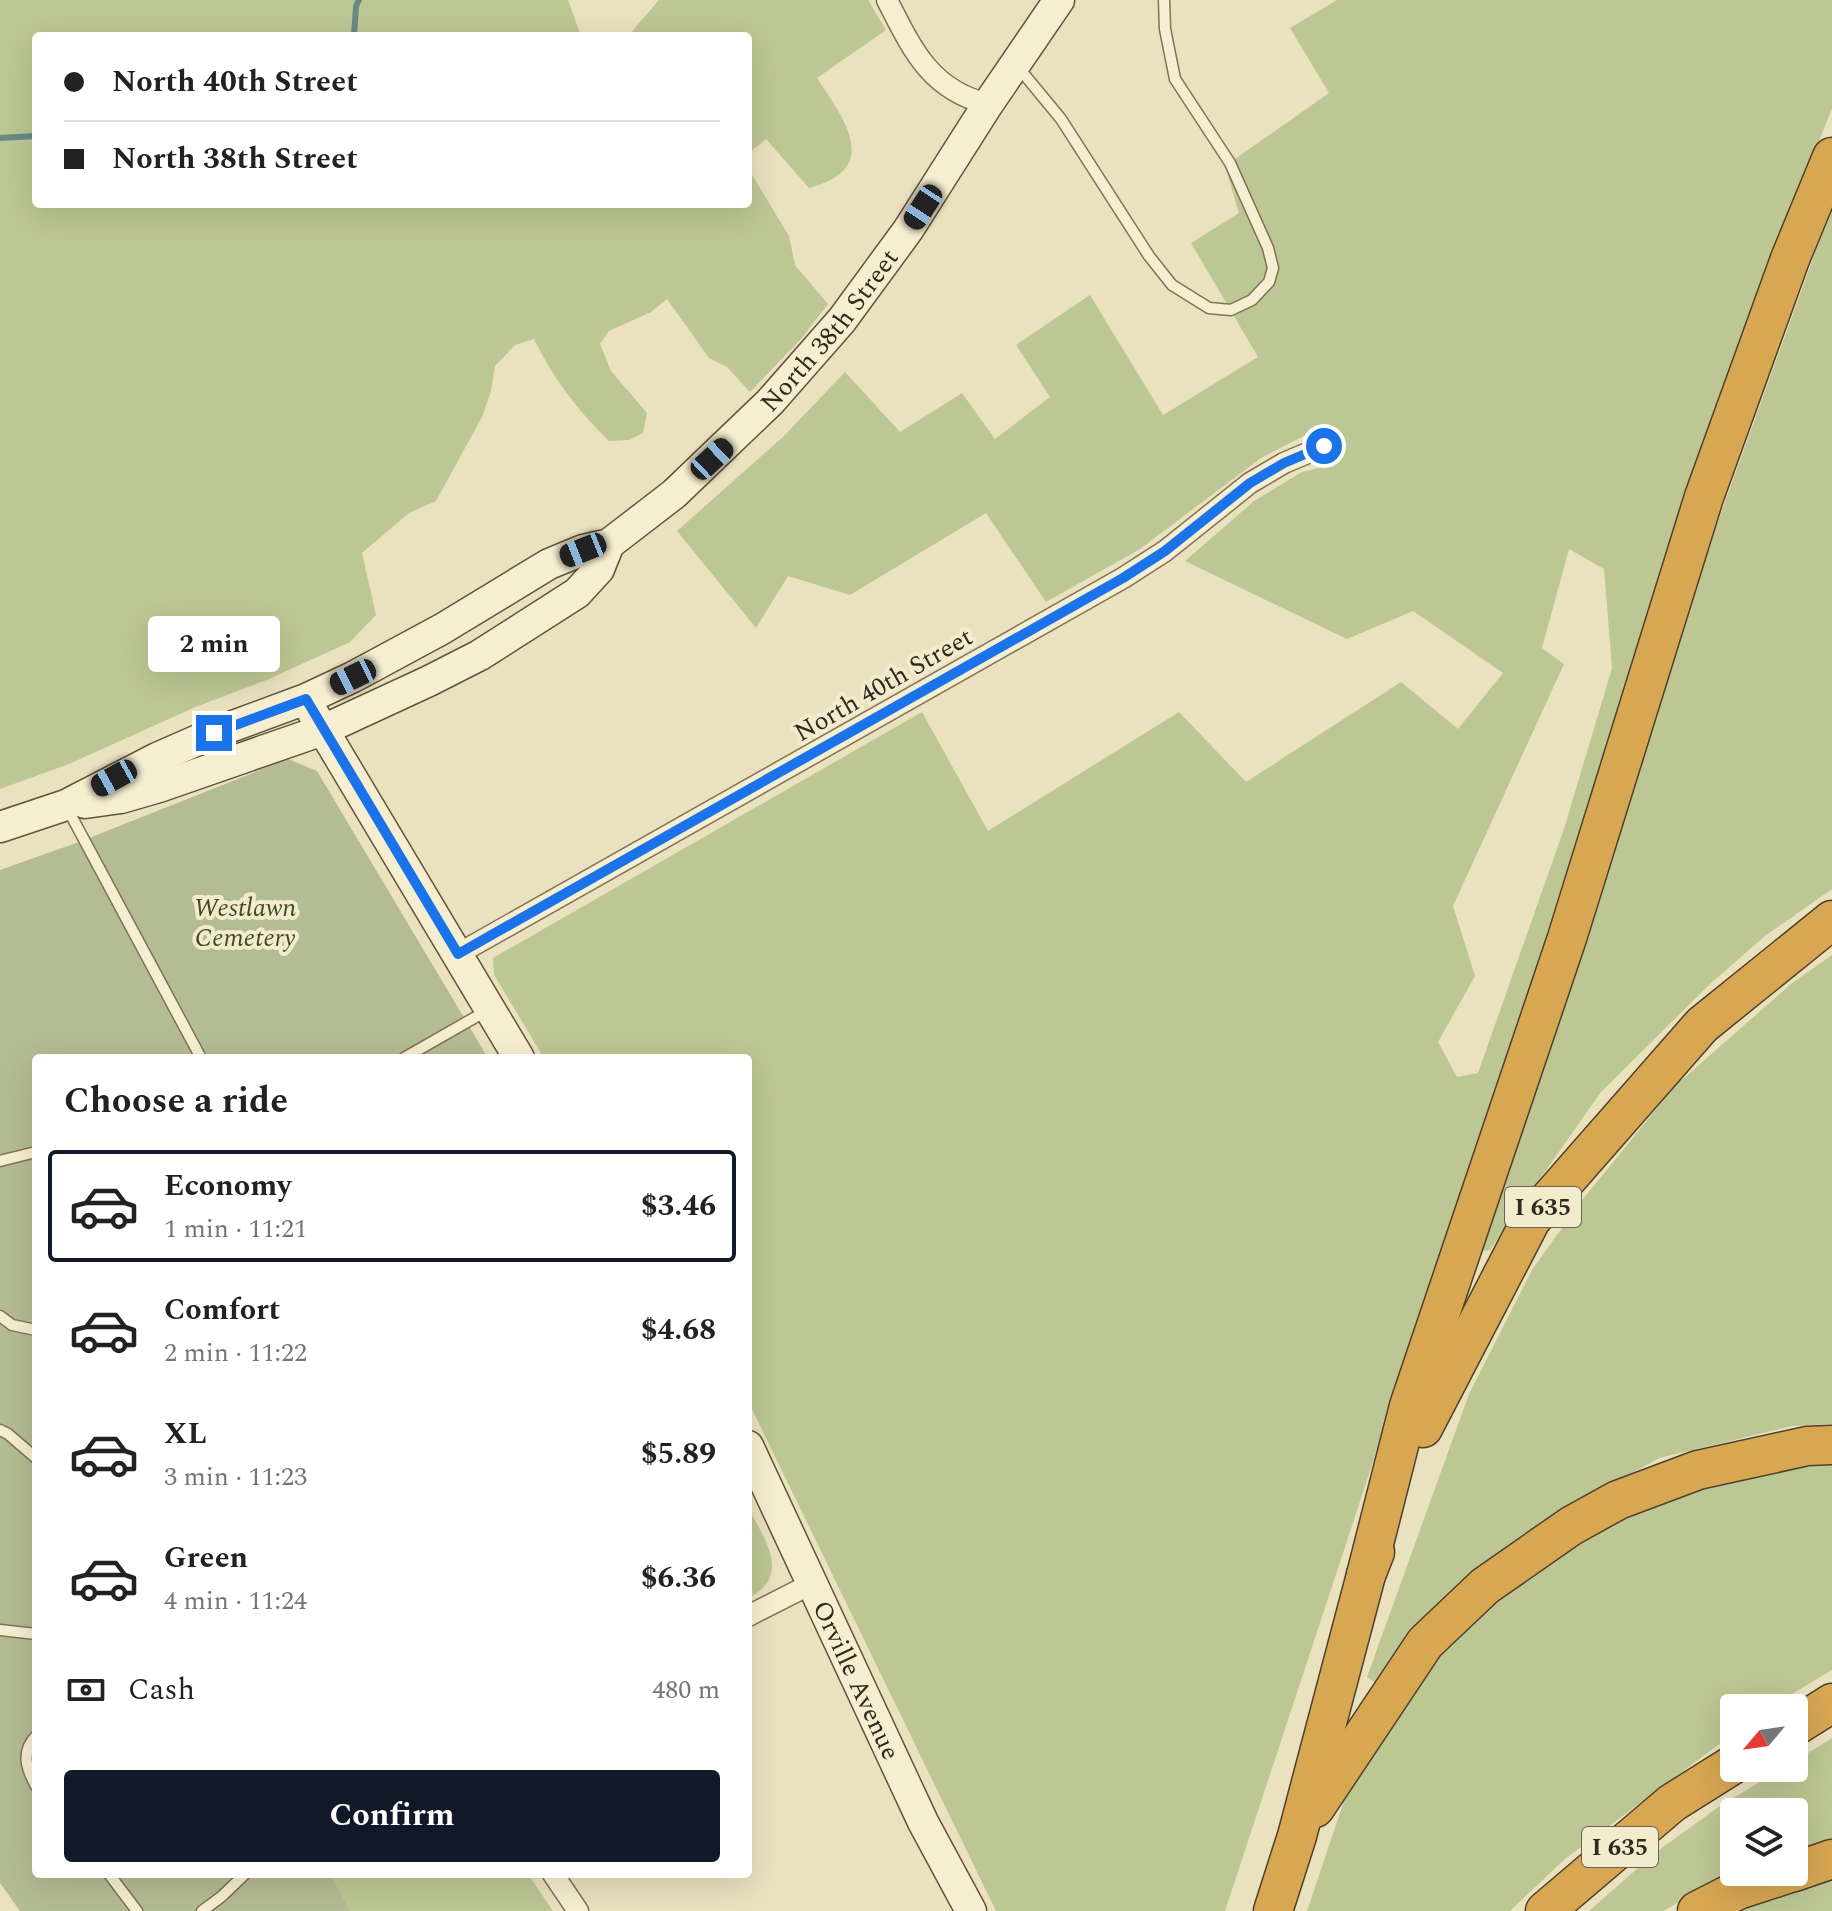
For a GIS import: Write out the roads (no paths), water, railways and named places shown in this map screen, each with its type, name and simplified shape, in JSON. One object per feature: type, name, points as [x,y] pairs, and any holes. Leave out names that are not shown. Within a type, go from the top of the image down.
[{"type":"highway","points":[[1366,1575],[1409,1406],[1567,938],[1704,497],[1790,259],[1832,157]]},
{"type":"highway","name":"I 635","points":[[1273,1911],[1297,1836],[1366,1575],[1427,1417],[1531,1220],[1702,1025],[1832,920]]},
{"type":"highway","points":[[1297,1836],[1365,1729],[1425,1643],[1485,1586],[1571,1526],[1618,1500],[1698,1470],[1807,1446],[1832,1445]]},
{"type":"highway","points":[[1808,1718],[1832,1703]]},
{"type":"highway","name":"I 635","points":[[1545,1911],[1672,1803],[1720,1773]]},
{"type":"highway","points":[[1808,1867],[1832,1859]]},
{"type":"highway","points":[[1697,1911],[1750,1886]]},
{"type":"main road","name":"North 38th Street","points":[[0,827],[66,805],[157,758],[306,699],[442,629],[549,564],[583,550],[609,544],[674,494],[770,402],[842,320],[908,230],[1059,0]]},
{"type":"main road","name":"North 38th Street","points":[[66,805],[121,798],[323,730],[468,661],[577,593],[599,569],[609,544]]},
{"type":"main road","points":[[306,699],[517,1054]]},
{"type":"main road","name":"Orville Avenue","points":[[752,1454],[923,1822],[971,1911]]},
{"type":"street","points":[[887,0],[911,47],[939,81],[967,99],[988,104]]},
{"type":"street","name":"North 40th Street","points":[[458,954],[1123,578],[1165,551],[1250,483],[1284,463],[1324,446]]},
{"type":"street","points":[[752,1614],[813,1583]]},
{"type":"street","points":[[556,1878],[578,1911]]},
{"type":"lane","points":[[1015,64],[1061,119],[1149,256],[1172,285],[1209,308],[1231,310],[1252,300],[1269,282],[1273,268],[1268,248],[1230,163],[1175,79],[1165,29],[1164,0]]},
{"type":"lane","points":[[66,805],[199,1054]]},
{"type":"lane","points":[[411,1054],[490,1009]]},
{"type":"lane","points":[[0,1161],[32,1153]]},
{"type":"lane","points":[[0,1316],[12,1325],[32,1329]]},
{"type":"lane","points":[[0,1430],[32,1455]]},
{"type":"lane","points":[[0,1630],[32,1634]]},
{"type":"lane","points":[[32,1740],[28,1745],[26,1759],[32,1779]]},
{"type":"lane","points":[[112,1878],[137,1911]]},
{"type":"lane","points":[[202,1911],[241,1878]]},
{"type":"waterway","points":[[354,32],[359,0]]},
{"type":"waterway","points":[[0,138],[32,136]]},
{"type":"park label","name":"Westlawn Cemetery","points":[[245,922]]}]
